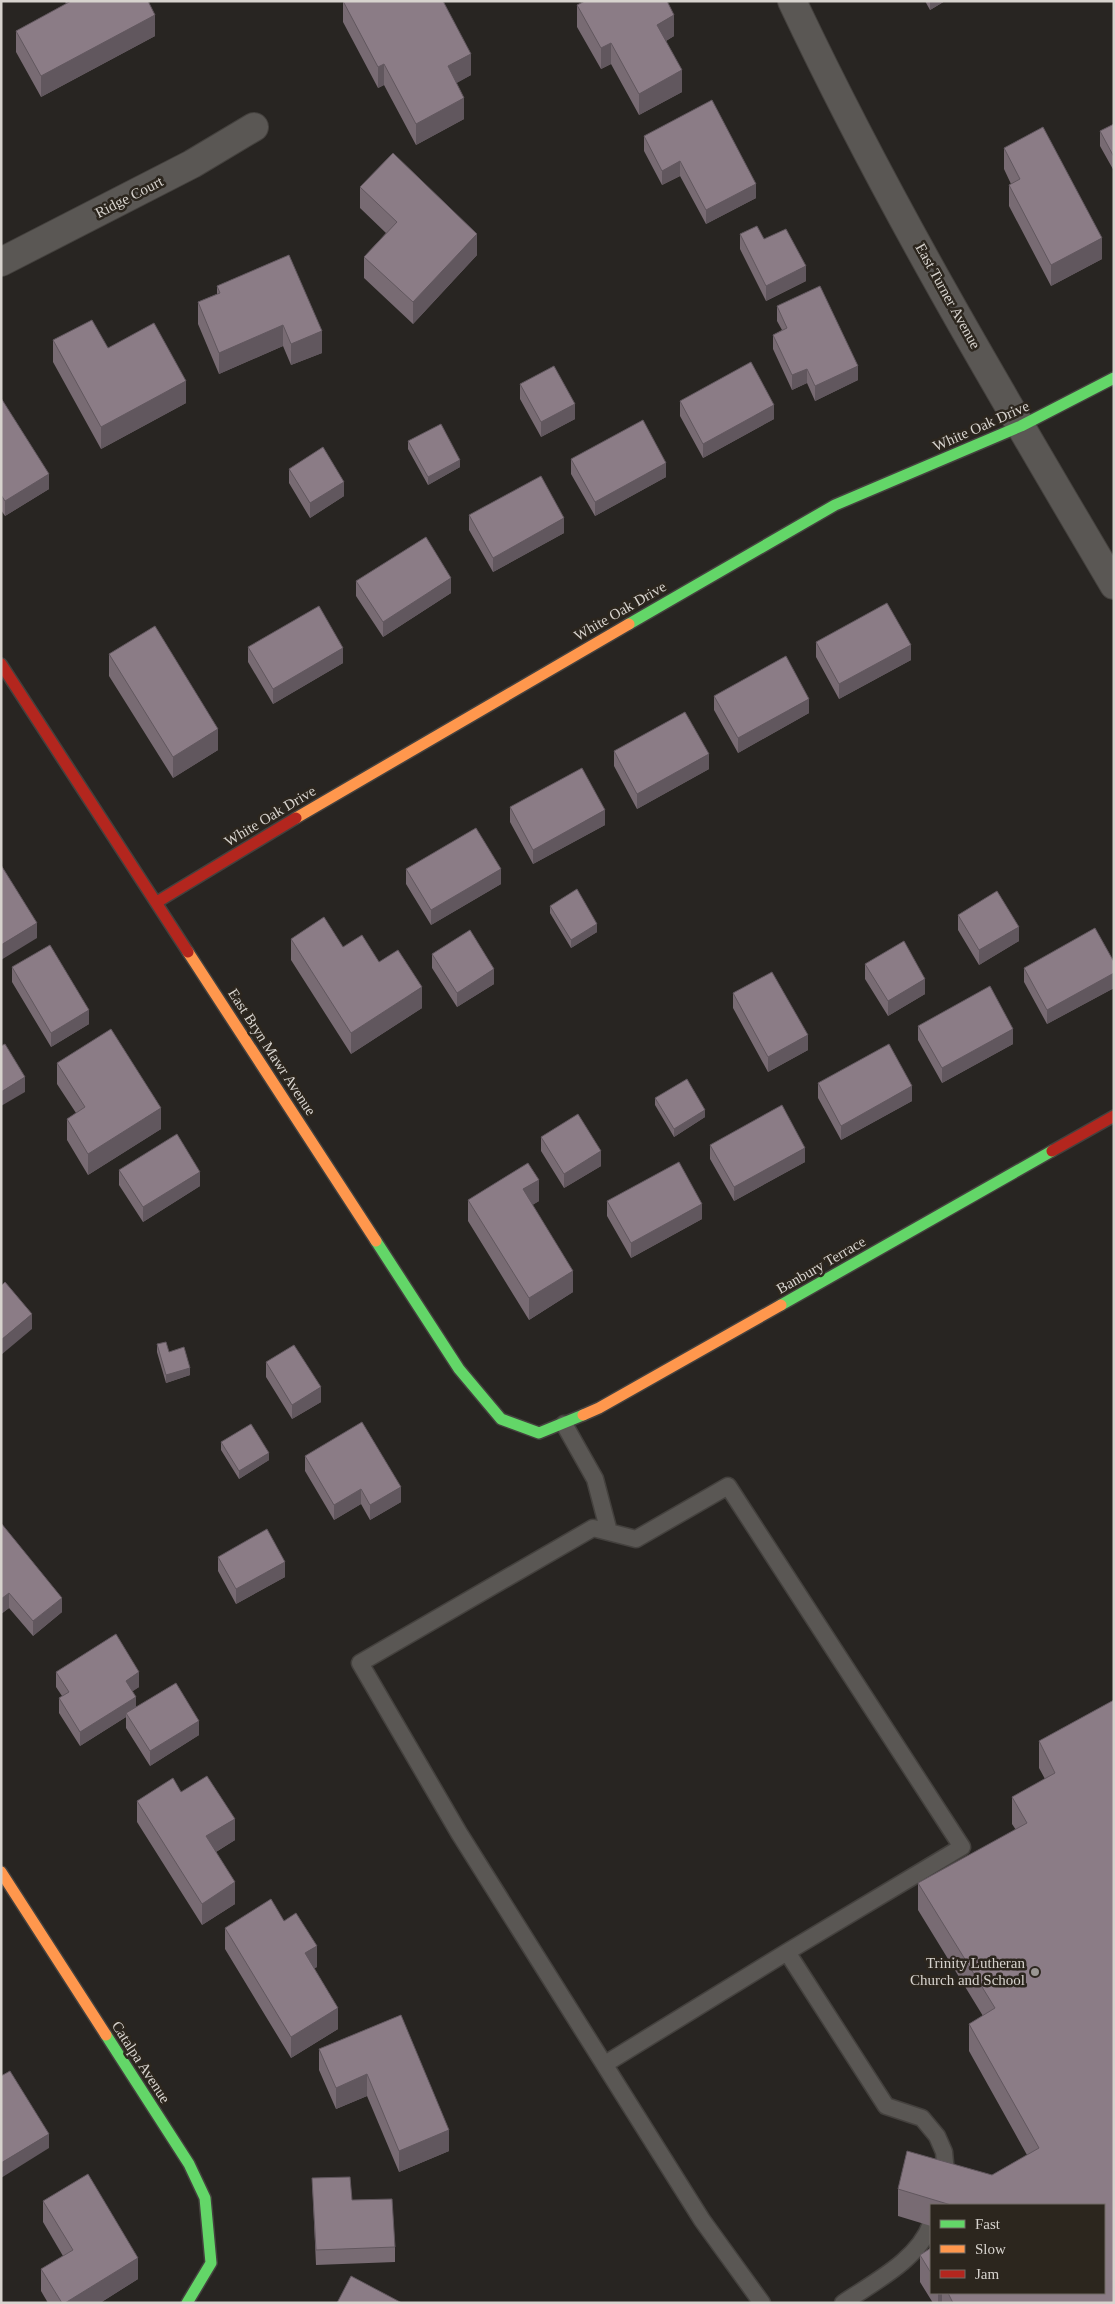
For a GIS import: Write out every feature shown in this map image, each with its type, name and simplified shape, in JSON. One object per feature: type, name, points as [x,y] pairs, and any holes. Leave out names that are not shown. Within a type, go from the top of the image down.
[{"type":"street","name":"East Turner Avenue","points":[[792,1],[831,83],[1021,426],[1114,585]]},
{"type":"street","name":"Ridge Court","points":[[1,262],[192,164],[254,128]]},
{"type":"street","name":"White Oak Drive","points":[[157,902],[361,778],[835,505],[1021,426],[1114,378]]},
{"type":"street","name":"East Bryn Mawr Avenue","points":[[1,664],[459,1369],[501,1419],[539,1433]]},
{"type":"street","name":"Banbury Terrace","points":[[539,1433],[599,1408],[1114,1116]]},
{"type":"street","name":"Catalpa Avenue","points":[[1,1872],[189,2164],[205,2198],[211,2263],[187,2303]]},
{"type":"lane","points":[[564,1424],[595,1479],[609,1532]]},
{"type":"lane","points":[[605,2064],[786,1952],[962,1848],[728,1486],[636,1539],[593,1528],[360,1663],[459,1833],[702,2220],[762,2303]]},
{"type":"lane","points":[[786,1952],[886,2106],[922,2118],[937,2136],[944,2152],[946,2173],[938,2204]]},
{"type":"lane","points":[[844,2303],[900,2264],[928,2234],[930,2227]]},
{"type":"building","points":[[71,1],[148,1],[155,15],[41,76],[16,31]]},
{"type":"building","points":[[343,1],[443,1],[471,54],[448,66],[464,98],[416,124],[384,64],[378,67]]},
{"type":"building","points":[[585,1],[667,1],[674,15],[657,25],[682,70],[639,94],[611,43],[601,48],[577,5]]},
{"type":"building","points":[[712,100],[756,184],[706,210],[680,161],[662,171],[644,136]]},
{"type":"building","points":[[1114,124],[1114,157],[1100,131]]},
{"type":"building","points":[[1043,127],[1102,238],[1051,265],[1009,185],[1020,179],[1004,148]]},
{"type":"building","points":[[393,153],[477,234],[413,302],[364,257],[397,222],[360,187]]},
{"type":"building","points":[[757,226],[764,239],[786,229],[806,266],[766,286],[740,234]]},
{"type":"building","points":[[289,255],[322,331],[291,344],[283,325],[219,353],[198,302],[220,293],[217,286]]},
{"type":"building","points":[[820,286],[858,366],[815,386],[807,369],[792,375],[773,335],[787,328],[777,306]]},
{"type":"building","points":[[92,320],[108,348],[154,323],[186,381],[101,427],[53,340]]},
{"type":"building","points":[[751,362],[774,405],[703,444],[680,401]]},
{"type":"building","points":[[554,366],[575,404],[541,422],[520,384]]},
{"type":"building","points":[[1,398],[49,474],[5,501],[1,495]]},
{"type":"building","points":[[643,420],[666,463],[595,502],[571,459]]},
{"type":"building","points":[[441,424],[460,460],[428,477],[408,441]]},
{"type":"building","points":[[323,447],[344,482],[310,503],[289,469]]},
{"type":"building","points":[[541,476],[564,518],[493,558],[469,515]]},
{"type":"building","points":[[426,537],[451,578],[383,622],[356,581]]},
{"type":"building","points":[[887,603],[911,645],[839,684],[816,642]]},
{"type":"building","points":[[319,606],[343,648],[273,689],[248,647]]},
{"type":"building","points":[[155,626],[218,729],[173,757],[109,654]]},
{"type":"building","points":[[786,656],[809,699],[738,738],[714,696]]},
{"type":"building","points":[[685,712],[709,754],[637,794],[614,751]]},
{"type":"building","points":[[582,768],[605,810],[533,850],[510,807]]},
{"type":"building","points":[[476,828],[501,869],[431,910],[406,869]]},
{"type":"building","points":[[1,865],[37,923],[1,945]]},
{"type":"building","points":[[577,889],[597,924],[571,940],[550,906]]},
{"type":"building","points":[[997,891],[1019,927],[979,950],[958,915]]},
{"type":"building","points":[[324,917],[343,947],[362,935],[379,962],[398,950],[422,987],[351,1033],[291,939]]},
{"type":"building","points":[[1095,928],[1114,962],[1114,973],[1047,1010],[1024,968]]},
{"type":"building","points":[[470,930],[494,969],[457,993],[432,954]]},
{"type":"building","points":[[904,941],[925,979],[888,1001],[865,964]]},
{"type":"building","points":[[50,945],[89,1010],[51,1033],[12,967]]},
{"type":"building","points":[[772,972],[808,1035],[768,1057],[733,993]]},
{"type":"building","points":[[990,986],[1013,1029],[942,1068],[918,1026]]},
{"type":"building","points":[[111,1029],[161,1108],[88,1154],[67,1119],[85,1107],[57,1063]]},
{"type":"building","points":[[5,1044],[25,1077],[1,1092],[1,1046]]},
{"type":"building","points":[[889,1044],[912,1086],[841,1126],[818,1083]]},
{"type":"building","points":[[687,1079],[705,1110],[674,1129],[655,1098]]},
{"type":"building","points":[[782,1105],[805,1148],[734,1187],[710,1145]]},
{"type":"building","points":[[578,1114],[601,1151],[564,1174],[541,1137]]},
{"type":"building","points":[[177,1134],[200,1172],[143,1207],[119,1170]]},
{"type":"building","points":[[679,1162],[702,1204],[631,1243],[607,1201]]},
{"type":"building","points":[[528,1163],[539,1180],[523,1189],[573,1271],[529,1298],[468,1200]]},
{"type":"building","points":[[5,1282],[32,1314],[1,1340],[1,1286]]},
{"type":"building","points":[[166,1342],[169,1352],[184,1347],[190,1368],[166,1375],[157,1344]]},
{"type":"building","points":[[294,1345],[321,1387],[292,1405],[266,1362]]},
{"type":"building","points":[[362,1422],[401,1487],[370,1505],[361,1489],[334,1505],[305,1456]]},
{"type":"building","points":[[251,1424],[269,1453],[239,1471],[221,1442]]},
{"type":"building","points":[[1,1523],[62,1598],[33,1621],[9,1593],[1,1599]]},
{"type":"building","points":[[267,1529],[285,1562],[236,1589],[218,1557]]},
{"type":"building","points":[[116,1634],[139,1672],[126,1681],[136,1697],[80,1732],[59,1698],[69,1692],[56,1672]]},
{"type":"building","points":[[176,1683],[199,1721],[150,1751],[126,1713]]},
{"type":"building","name":"Trinity Lutheran Church and School","points":[[1114,1700],[1114,2303],[953,2303],[948,2294],[1105,2294],[1105,2204],[948,2204],[898,2189],[907,2151],[992,2175],[1039,2148],[969,2024],[995,2008],[918,1883],[1027,1823],[1012,1797],[1055,1773],[1039,1741]]},
{"type":"building","points":[[207,1776],[235,1819],[206,1836],[235,1882],[202,1904],[137,1801],[173,1778],[181,1792]]},
{"type":"building","points":[[271,1899],[284,1921],[296,1913],[317,1946],[305,1953],[338,2008],[291,2037],[225,1928]]},
{"type":"building","points":[[401,2015],[449,2130],[399,2151],[367,2074],[336,2088],[319,2049]]},
{"type":"building","points":[[10,2071],[49,2134],[1,2163],[1,2076]]},
{"type":"building","points":[[88,2174],[138,2258],[65,2303],[62,2303],[41,2269],[73,2250],[43,2201]]},
{"type":"building","points":[[350,2177],[352,2200],[392,2199],[395,2247],[316,2250],[312,2178]]},
{"type":"building","points":[[930,2249],[930,2271],[920,2255]]},
{"type":"building","points":[[351,2276],[402,2303],[337,2303]]},
{"type":"traffic: fast","points":[[629,624],[835,505],[1021,426],[1114,378]]},
{"type":"traffic: fast","points":[[781,1305],[1052,1151]]},
{"type":"traffic: fast","points":[[376,1241],[459,1369],[501,1419],[539,1433],[583,1415]]},
{"type":"traffic: fast","points":[[106,2035],[189,2164],[205,2198],[211,2263],[187,2303]]},
{"type":"traffic: slow","points":[[296,818],[629,624]]},
{"type":"traffic: slow","points":[[188,952],[376,1241]]},
{"type":"traffic: slow","points":[[583,1415],[599,1408],[781,1305]]},
{"type":"traffic: slow","points":[[1,1872],[106,2035]]},
{"type":"traffic: jam","points":[[1,664],[188,952]]},
{"type":"traffic: jam","points":[[157,902],[296,818]]},
{"type":"traffic: jam","points":[[1052,1151],[1114,1116]]},
{"type":"place","name":"Trinity Lutheran Church and School","points":[[1035,1972]]}]
